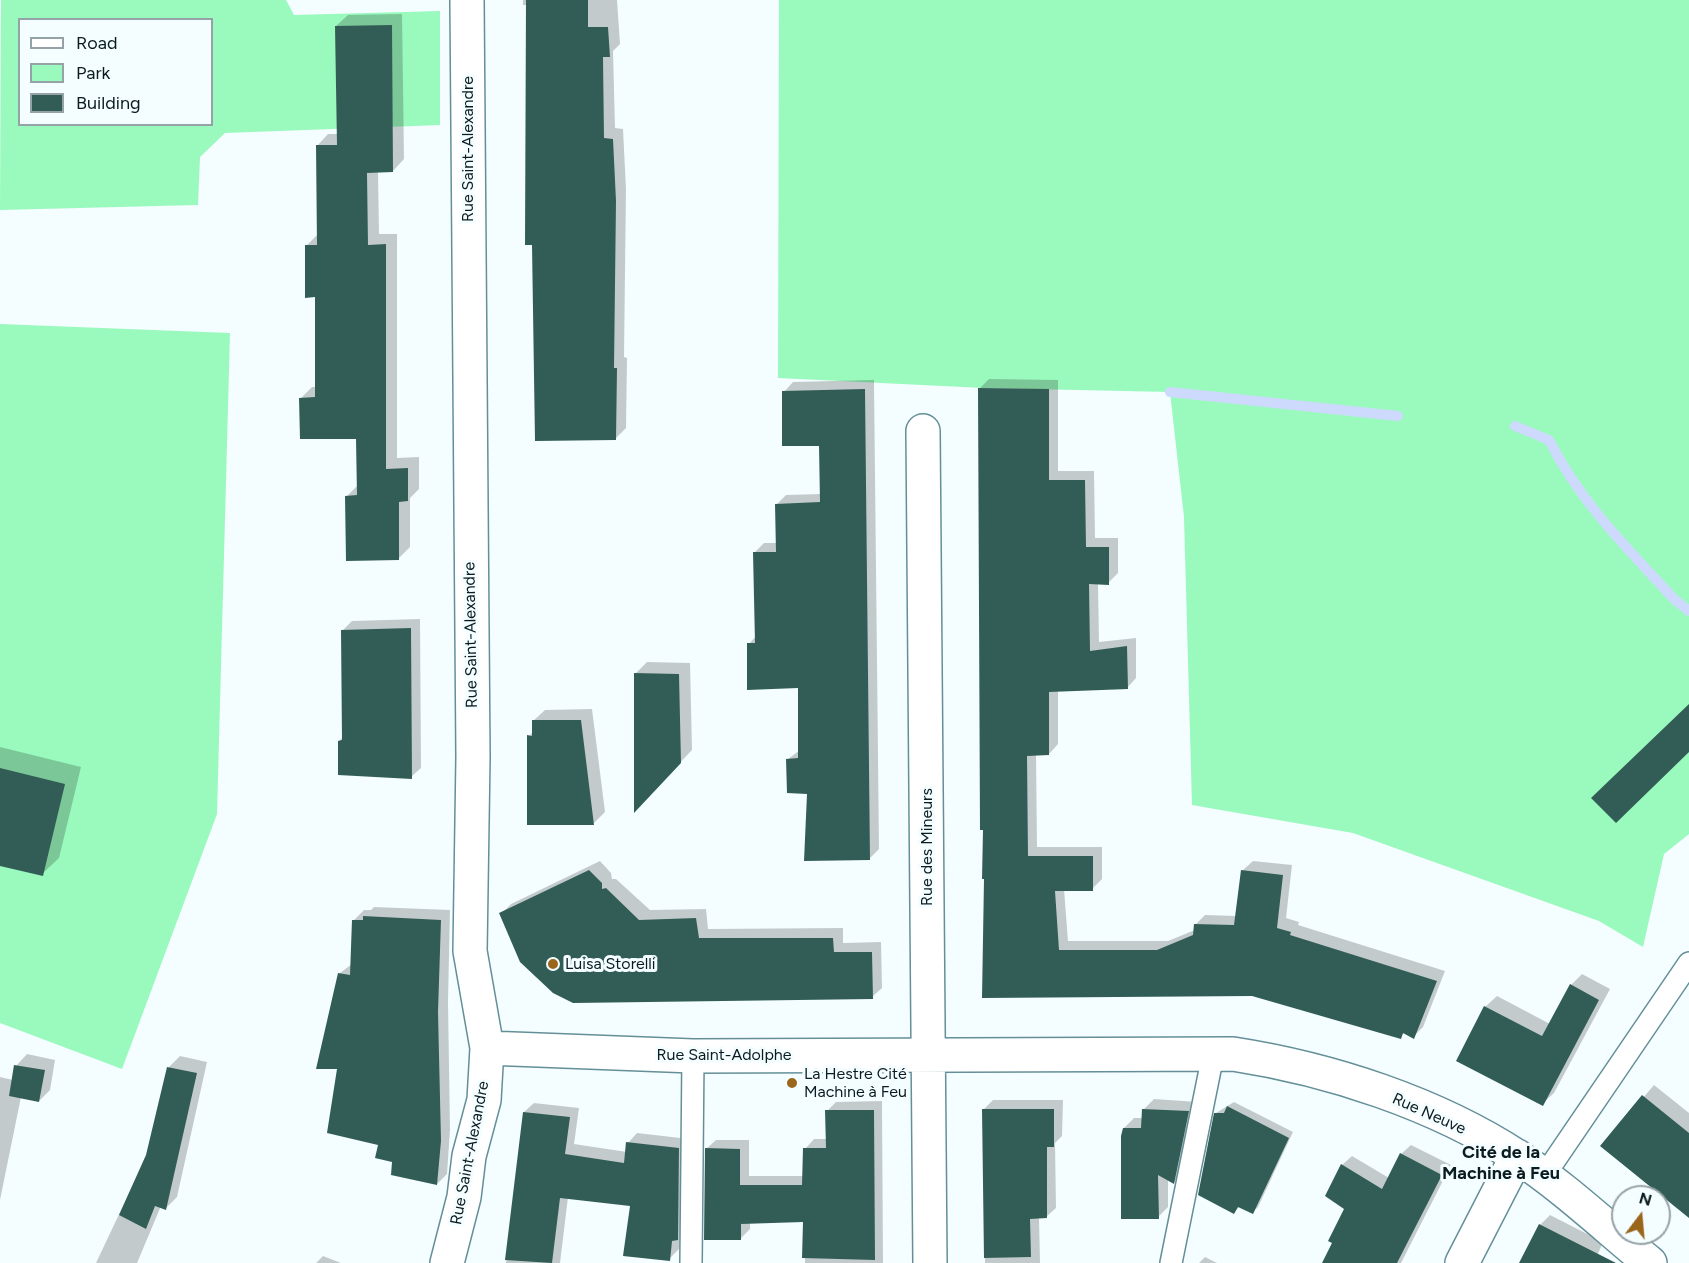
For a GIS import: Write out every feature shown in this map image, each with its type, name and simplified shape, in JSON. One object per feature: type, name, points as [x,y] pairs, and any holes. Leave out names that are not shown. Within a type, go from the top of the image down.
[{"type":"street","name":"Rue Saint-Alexandre","points":[[447,1263],[464,1197],[469,1156],[484,1100],[487,1048],[470,951],[473,757],[467,0]]},
{"type":"street","name":"Rue des Mineurs","points":[[923,431],[930,1263]]},
{"type":"street","name":"Rue Saint-Adolphe","points":[[487,1048],[693,1056],[1214,1055]]},
{"type":"street","name":"Rue Neuve","points":[[1214,1055],[1233,1054],[1272,1060],[1318,1071],[1442,1117],[1517,1156],[1650,1263]]},
{"type":"street","points":[[1462,1263],[1517,1156]]},
{"type":"lane","points":[[1544,1176],[1689,963]]},
{"type":"lane","points":[[1171,1263],[1214,1055]]},
{"type":"lane","points":[[691,1263],[693,1056]]},
{"type":"green space","points":[[1,0],[286,0],[294,15],[440,11],[440,125],[225,133],[200,157],[198,205],[0,210]]},
{"type":"green space","points":[[779,0],[1689,0],[1689,834],[1664,854],[1643,947],[1599,921],[1353,833],[1192,805],[1184,517],[1170,392],[984,388],[778,378]]},
{"type":"green space","points":[[0,324],[230,333],[217,814],[122,1069],[0,1023]]},
{"type":"building","points":[[526,0],[588,0],[588,27],[608,27],[610,57],[603,57],[604,138],[613,139],[616,201],[614,368],[617,368],[616,440],[535,441],[532,245],[525,245]]},
{"type":"building","points":[[392,25],[393,172],[367,173],[368,245],[386,244],[386,469],[408,468],[408,501],[399,502],[399,560],[346,561],[345,496],[357,495],[356,439],[300,439],[299,398],[315,397],[315,297],[305,298],[305,245],[317,245],[316,145],[337,145],[335,26]]},
{"type":"building","points":[[978,388],[1049,389],[1049,480],[1085,480],[1086,547],[1109,547],[1109,585],[1089,584],[1090,651],[1127,646],[1128,689],[1049,692],[1049,755],[1027,756],[1028,856],[1093,856],[1093,891],[1055,891],[1059,950],[1157,950],[1193,935],[1194,924],[1234,925],[1241,870],[1283,875],[1277,928],[1291,932],[1290,935],[1437,981],[1414,1039],[1403,1033],[1401,1039],[1252,996],[982,998],[984,879],[982,879],[983,830],[980,830]]},
{"type":"building","points":[[865,389],[870,860],[804,861],[807,794],[787,793],[786,759],[798,758],[798,688],[747,690],[747,643],[755,643],[753,552],[776,552],[775,504],[820,502],[819,446],[782,446],[782,391]]},
{"type":"building","points":[[411,628],[412,779],[338,775],[338,741],[342,740],[341,630]]},
{"type":"building","points":[[634,673],[679,674],[681,763],[634,813]]},
{"type":"building","points":[[1689,704],[1689,752],[1616,823],[1591,798]]},
{"type":"building","points":[[532,720],[581,720],[594,825],[527,825],[527,735],[532,736]]},
{"type":"building","points":[[0,768],[65,784],[43,876],[0,866]]},
{"type":"building","points":[[589,870],[602,883],[602,889],[606,888],[639,920],[696,918],[699,938],[833,938],[834,952],[872,952],[873,999],[573,1003],[553,993],[520,962],[499,913]]},
{"type":"building","points":[[363,916],[441,920],[438,1012],[441,1141],[437,1185],[391,1175],[392,1162],[375,1158],[378,1145],[327,1133],[337,1069],[316,1069],[338,973],[350,975],[352,920],[363,920]]},
{"type":"building","points":[[1570,984],[1599,1000],[1543,1106],[1456,1061],[1484,1006],[1542,1036]]},
{"type":"building","points":[[14,1065],[45,1070],[39,1102],[9,1096]]},
{"type":"building","points":[[167,1067],[197,1073],[166,1210],[155,1206],[146,1229],[119,1215],[146,1155]]},
{"type":"building","points":[[1642,1095],[1689,1133],[1689,1218],[1671,1203],[1671,1185],[1648,1185],[1600,1146]]},
{"type":"building","points":[[1227,1106],[1289,1138],[1253,1214],[1238,1207],[1234,1214],[1198,1195],[1214,1113],[1224,1113]]},
{"type":"building","points":[[982,1109],[1054,1109],[1054,1147],[1047,1147],[1047,1218],[1030,1219],[1031,1257],[984,1258]]},
{"type":"building","points":[[1142,1109],[1189,1111],[1174,1184],[1158,1175],[1159,1219],[1121,1219],[1121,1136],[1123,1128],[1141,1128]]},
{"type":"building","points":[[825,1110],[874,1110],[875,1260],[802,1258],[803,1222],[741,1224],[741,1240],[704,1240],[705,1148],[740,1149],[740,1185],[802,1185],[803,1148],[826,1148]]},
{"type":"building","points":[[523,1112],[570,1117],[565,1154],[624,1163],[626,1142],[679,1148],[678,1240],[672,1241],[670,1261],[623,1256],[630,1206],[560,1198],[552,1263],[505,1260]]},
{"type":"building","points":[[1400,1153],[1442,1175],[1397,1263],[1322,1263],[1332,1243],[1328,1241],[1344,1209],[1325,1196],[1341,1164],[1382,1189]]},
{"type":"building","points":[[1539,1224],[1616,1263],[1519,1263]]},
{"type":"waterway","points":[[1170,392],[1398,416]]},
{"type":"waterway","points":[[1515,426],[1549,440],[1575,484],[1606,524],[1674,599],[1689,611]]},
{"type":"place","name":"Luisa Storelli","points":[[553,964]]},
{"type":"place","name":"La Hestre Cité Machine à Feu","points":[[792,1083]]},
{"type":"district","name":"Cité de la Machine à Feu","points":[[1501,1163]]}]
